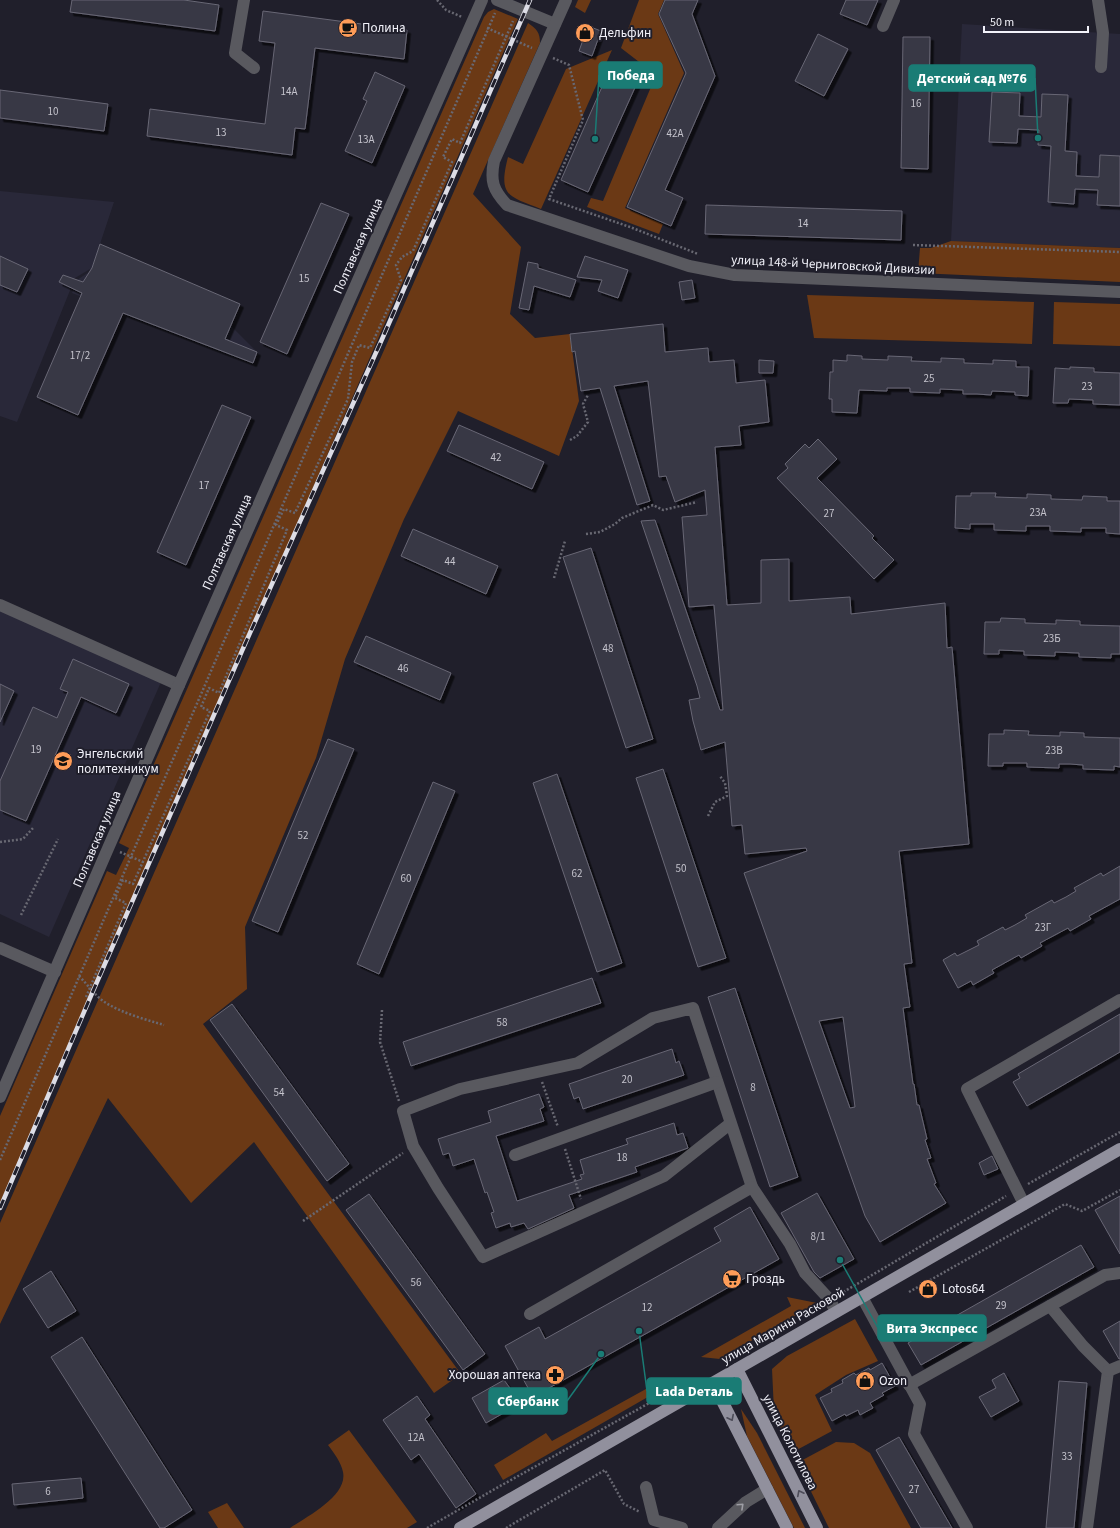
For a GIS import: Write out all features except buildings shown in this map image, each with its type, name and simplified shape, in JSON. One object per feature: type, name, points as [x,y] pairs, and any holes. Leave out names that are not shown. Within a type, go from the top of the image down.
[{"type":"main road","name":"улица Марины Расковой","points":[[460,1528],[1120,1149]]},
{"type":"main road","name":"улица Колотилова","points":[[737,1369],[817,1528]]},
{"type":"main road","points":[[713,1383],[787,1528]]},
{"type":"street","points":[[244,0],[235,53],[254,68]]},
{"type":"street","name":"Полтавская улица","points":[[0,1097],[179,685],[482,0]]},
{"type":"street","points":[[542,53],[566,0]]},
{"type":"street","points":[[883,26],[894,0]]},
{"type":"street","points":[[1098,0],[1103,33],[1101,67]]},
{"type":"street","points":[[498,1],[555,24]]},
{"type":"street","name":"улица 148-й Черниговской Дивизии","points":[[542,53],[494,161],[492,175],[494,186],[497,195],[507,205],[689,266],[735,275],[1120,292]]},
{"type":"street","points":[[0,605],[179,685]]},
{"type":"street","points":[[0,948],[55,972]]},
{"type":"street","points":[[1024,1204],[967,1090],[1120,1000]]},
{"type":"street","points":[[730,1123],[664,1176],[483,1256],[438,1188],[413,1146],[403,1111],[460,1089],[578,1063],[653,1018],[693,1008],[752,1187],[790,1244],[805,1273],[830,1300],[836,1312]]},
{"type":"street","points":[[515,1155],[717,1082]]},
{"type":"street","points":[[530,1314],[752,1187]]},
{"type":"street","points":[[909,1385],[1105,1275],[1120,1273]]},
{"type":"street","points":[[862,1297],[920,1404],[914,1434],[967,1528]]},
{"type":"street","points":[[1050,1306],[1083,1346],[1108,1371]]},
{"type":"street","points":[[1108,1371],[1120,1366]]},
{"type":"street","points":[[1087,1528],[1108,1371]]},
{"type":"street","points":[[646,1487],[654,1520],[682,1528]]},
{"type":"street","points":[[718,1528],[746,1502],[767,1489]]},
{"type":"path","points":[[437,0],[446,10],[569,65],[583,120],[549,199],[630,227],[704,257]]},
{"type":"path","points":[[0,1160],[488,29],[498,1]]},
{"type":"path","points":[[86,997],[126,903],[116,898],[118,892],[124,880],[133,884],[210,711],[201,707],[209,688],[219,692],[287,530],[276,525],[284,508],[295,513],[348,398],[352,362],[359,345],[370,348],[401,280],[396,265],[402,256],[413,251],[452,162],[443,157],[452,140],[460,143],[519,9]]},
{"type":"path","points":[[913,245],[1120,252]]},
{"type":"path","points":[[570,440],[577,436],[588,422],[583,404],[588,395]]},
{"type":"path","points":[[586,534],[600,532],[615,524],[622,518],[653,505],[663,510],[698,502]]},
{"type":"path","points":[[554,578],[565,541]]},
{"type":"path","points":[[708,816],[715,802],[727,796],[725,782],[720,776]]},
{"type":"path","points":[[0,842],[23,839],[33,828]]},
{"type":"path","points":[[21,915],[58,839]]},
{"type":"path","points":[[131,857],[143,862]]},
{"type":"path","points":[[79,976],[103,1001],[135,1016],[164,1025]]},
{"type":"path","points":[[382,1010],[380,1042],[403,1111]]},
{"type":"path","points":[[830,1300],[874,1272],[1120,1132]]},
{"type":"path","points":[[303,1221],[413,1146]]},
{"type":"path","points":[[909,1292],[1066,1204],[1082,1212],[1120,1190]]},
{"type":"path","points":[[427,1528],[672,1390]]},
{"type":"path","points":[[506,1528],[605,1470],[624,1504],[654,1520]]},
{"type":"shaded area","points":[[578,0],[591,0],[585,13],[575,7]]},
{"type":"shaded area","points":[[639,0],[664,0],[658,14],[684,73],[625,208],[663,224],[659,234],[587,207],[591,198],[603,201],[656,75],[621,48]]},
{"type":"shaded area","points":[[494,9],[518,19],[0,1203],[0,1116],[107,871],[116,875],[129,848],[119,843],[484,17],[488,12]]},
{"type":"shaded area","points":[[528,23],[534,27],[537,32],[540,43],[473,194],[521,247],[510,314],[535,338],[570,334],[579,401],[559,456],[458,411],[404,519],[345,659],[316,758],[245,927],[247,989],[203,1024],[461,1374],[434,1393],[254,1142],[191,1203],[108,1098],[0,1324],[0,1223]]},
{"type":"shaded area","points":[[962,24],[1120,34],[1120,248],[951,241]]},
{"type":"shaded area","points":[[612,50],[541,209],[513,197],[508,193],[504,180],[508,157],[523,164],[566,69]]},
{"type":"shaded area","points":[[0,191],[114,202],[100,244],[240,304],[231,326],[257,352],[253,363],[72,293],[77,280],[89,272],[90,269],[75,278],[17,422],[0,416]]},
{"type":"shaded area","points":[[951,241],[1120,248],[1120,282],[918,273],[920,248],[931,248]]},
{"type":"shaded area","points":[[807,295],[1034,302],[1032,344],[814,338]]},
{"type":"shaded area","points":[[1054,302],[1120,304],[1120,346],[1053,344]]},
{"type":"shaded area","name":"Энгельский политехникум","points":[[0,608],[161,682],[49,937],[0,914]]},
{"type":"shaded area","points":[[787,1297],[817,1303],[720,1359],[701,1357],[791,1306]]},
{"type":"shaded area","points":[[855,1319],[878,1361],[846,1375],[815,1395],[832,1431],[793,1452],[779,1425],[774,1411],[772,1369],[787,1356]]},
{"type":"shaded area","points":[[664,1379],[667,1386],[503,1480],[494,1465],[546,1433],[552,1441]]},
{"type":"shaded area","points":[[741,1409],[757,1433],[805,1528],[794,1528],[747,1436]]},
{"type":"shaded area","points":[[349,1430],[417,1522],[407,1528],[290,1528],[324,1505],[339,1489],[343,1481],[342,1468],[335,1454],[328,1445]]},
{"type":"shaded area","points":[[836,1442],[854,1443],[870,1453],[911,1528],[829,1528],[797,1463]]},
{"type":"shaded area","points":[[227,1503],[244,1528],[218,1528],[208,1512]]},
{"type":"railway","points":[[0,1208],[245,644],[383,337],[530,0]]},
{"type":"place","name":"Полина","points":[[348,28]]},
{"type":"place","name":"Дельфин","points":[[585,33]]},
{"type":"place","name":"Детский сад №76","points":[[1038,138]]},
{"type":"place","name":"Победа","points":[[595,139]]},
{"type":"place","name":"Энгельский политехникум","points":[[63,761]]},
{"type":"place","name":"Вита Экспресс","points":[[840,1260]]},
{"type":"place","name":"Гроздь","points":[[732,1279]]},
{"type":"place","name":"Lotos64","points":[[928,1289]]},
{"type":"place","name":"Lada Dеталь","points":[[639,1331]]},
{"type":"place","name":"Сбербанк","points":[[601,1354]]},
{"type":"place","name":"Хорошая аптека","points":[[555,1375]]},
{"type":"place","name":"Ozon","points":[[865,1381]]}]
